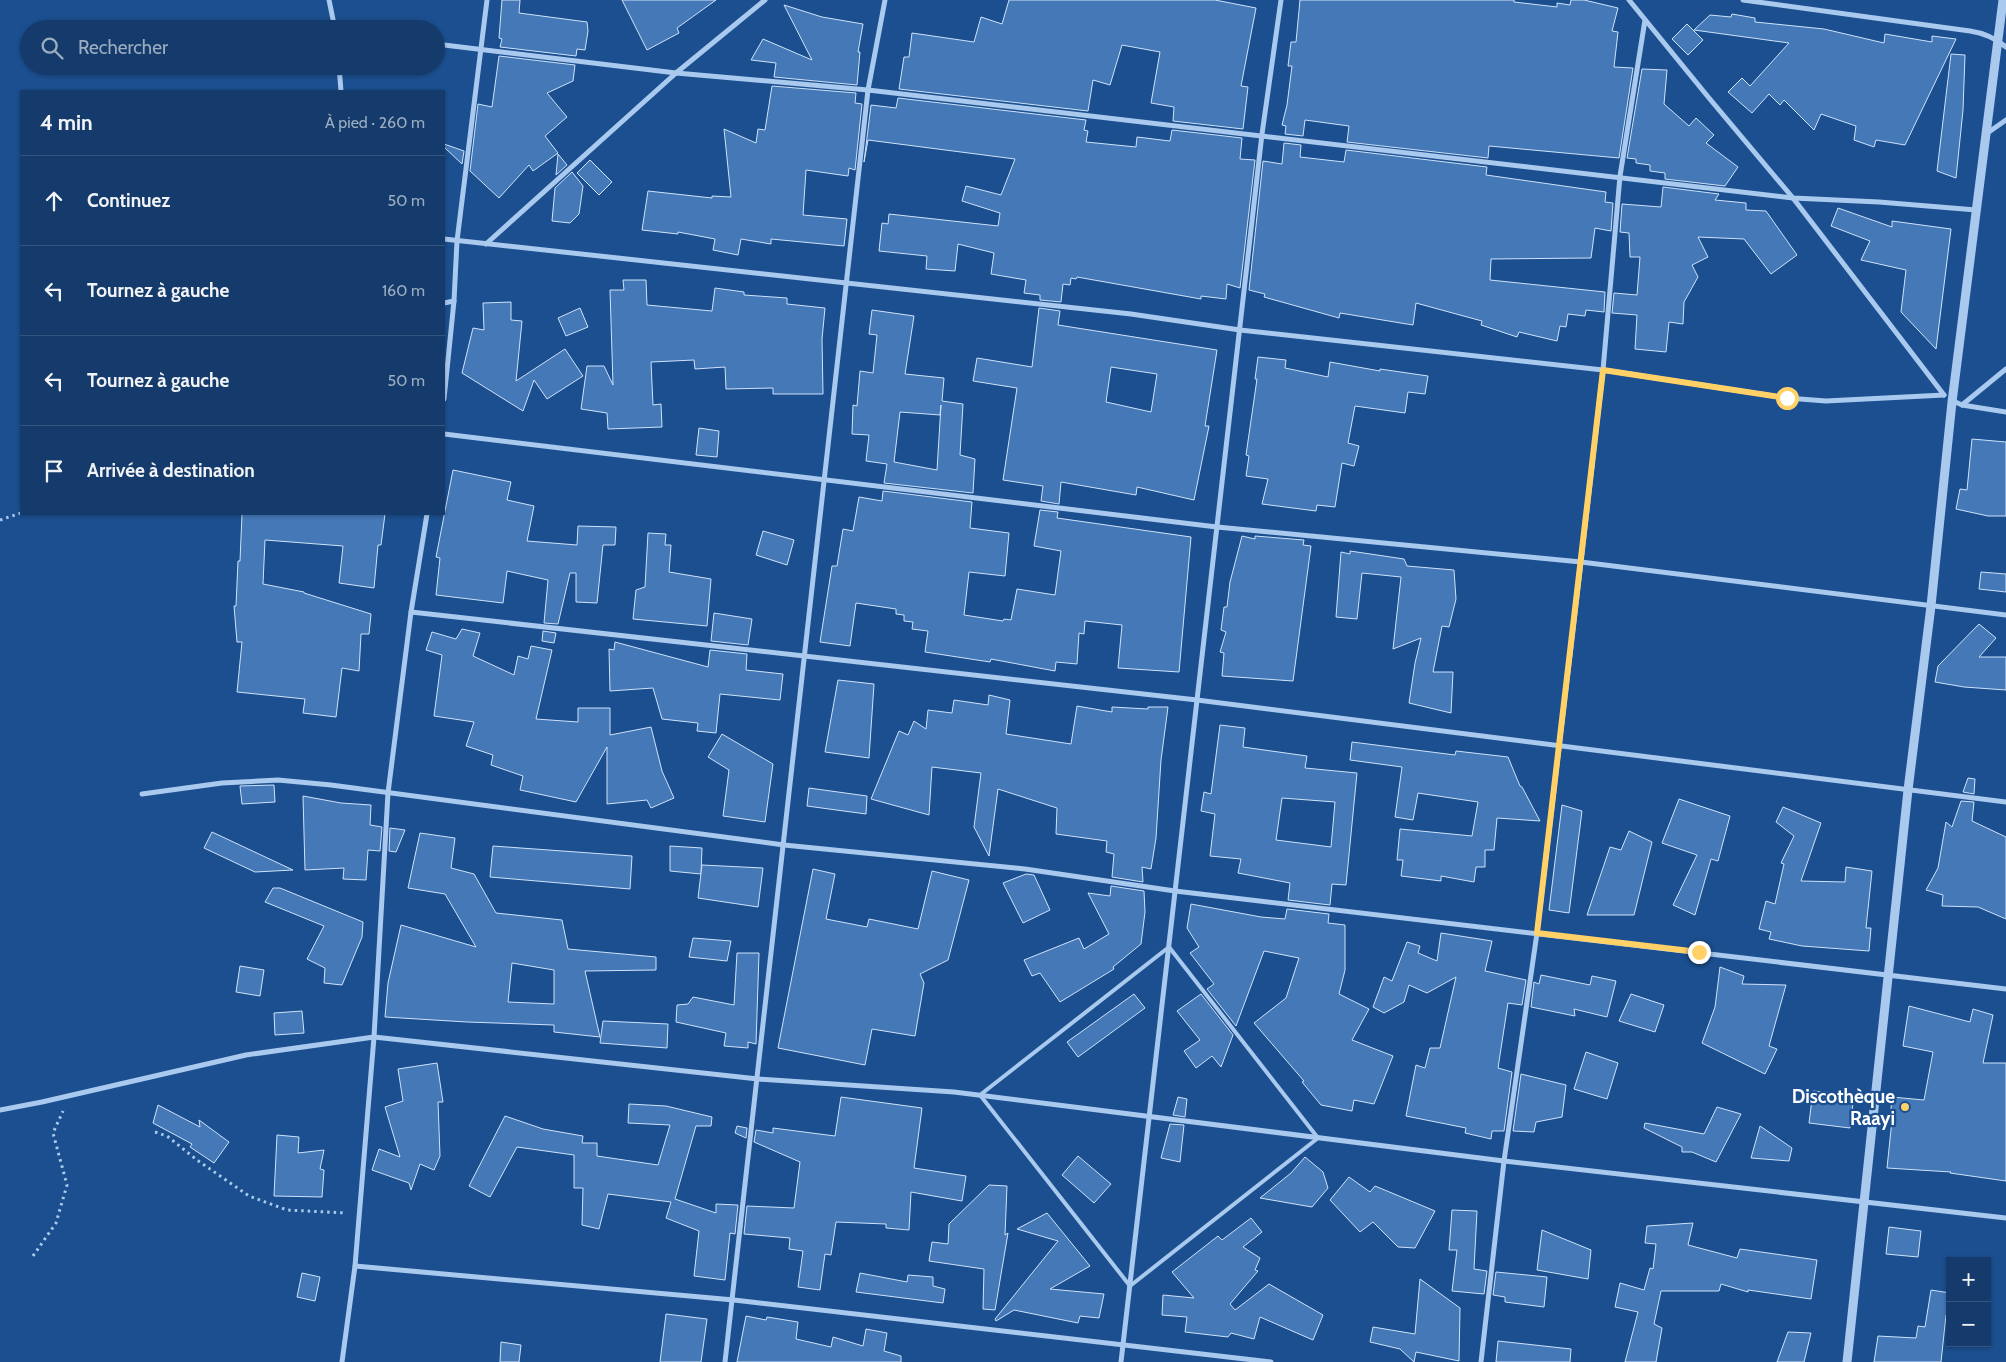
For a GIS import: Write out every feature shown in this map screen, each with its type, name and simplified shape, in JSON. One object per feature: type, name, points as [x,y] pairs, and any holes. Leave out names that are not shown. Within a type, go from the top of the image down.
[{"type":"street","points":[[329,0],[333,20]]},
{"type":"street","points":[[445,389],[454,301],[457,241],[487,0]]},
{"type":"street","points":[[486,244],[676,73],[765,0]]},
{"type":"street","points":[[725,1362],[734,1300],[868,90],[885,0]]},
{"type":"street","points":[[1121,1362],[1262,134],[1281,0]]},
{"type":"street","points":[[1629,0],[1793,198],[1944,395],[1952,402],[1962,405],[2006,412]]},
{"type":"street","points":[[1743,0],[1970,30],[1997,40],[2006,47]]},
{"type":"street","points":[[1847,1362],[1887,974],[1931,606],[1952,402],[2002,0]]},
{"type":"street","points":[[1481,1362],[1504,1161],[1537,933],[1581,562],[1603,370],[1620,176],[1645,20]]},
{"type":"street","points":[[445,45],[676,73],[868,90],[1262,134],[1793,198],[1879,202],[1976,210]]},
{"type":"street","points":[[340,75],[341,90]]},
{"type":"street","points":[[1985,135],[2006,120]]},
{"type":"street","points":[[445,239],[1131,314],[1240,330],[1603,370],[1787,398],[1826,401],[1944,395]]},
{"type":"street","points":[[445,303],[454,301]]},
{"type":"street","points":[[1962,405],[2006,369]]},
{"type":"street","points":[[445,434],[825,478],[1217,527],[1581,562],[2006,615]]},
{"type":"street","points":[[342,1362],[355,1266],[374,1037],[388,793],[411,612],[427,515]]},
{"type":"street","points":[[411,612],[1197,700],[2006,802]]},
{"type":"street","points":[[142,794],[222,783],[278,780],[331,785],[784,845],[1025,869],[1175,891],[2006,989]]},
{"type":"street","points":[[0,1110],[246,1055],[374,1037],[758,1079],[944,1091],[1504,1161],[2006,1218]]},
{"type":"street","points":[[355,1266],[734,1300],[1271,1362]]},
{"type":"lane","points":[[1169,947],[1318,1138],[1130,1286],[980,1095],[1169,947]]},
{"type":"path","points":[[0,520],[20,513]]},
{"type":"path","points":[[33,1256],[56,1223],[67,1185],[54,1133],[71,1094]]},
{"type":"path","points":[[155,1132],[167,1136],[197,1160],[249,1196],[287,1210],[359,1214]]},
{"type":"building","points":[[502,0],[520,0],[519,13],[587,22],[588,31],[585,50],[577,49],[576,56],[500,47],[502,39],[499,38]]},
{"type":"building","points":[[622,0],[716,0],[677,28],[679,33],[647,50]]},
{"type":"building","points":[[1009,0],[1215,0],[1256,8],[1241,86],[1248,87],[1243,129],[1173,121],[1174,107],[1151,103],[1160,52],[1122,45],[1110,85],[1093,80],[1088,111],[899,89],[904,57],[909,57],[912,33],[974,42],[981,17],[1002,24]]},
{"type":"building","points":[[1300,0],[1514,0],[1514,2],[1557,7],[1557,3],[1570,5],[1571,0],[1584,0],[1618,8],[1612,31],[1618,32],[1614,67],[1633,68],[1619,158],[1489,146],[1488,158],[1347,142],[1349,126],[1305,120],[1303,136],[1285,134],[1286,126],[1282,125],[1287,105],[1292,66],[1288,66],[1291,42],[1296,42]]},
{"type":"building","points":[[784,5],[822,17],[863,24],[858,52],[860,52],[857,85],[774,77],[776,63],[751,60],[763,39],[812,60]]},
{"type":"building","points":[[1732,14],[1755,18],[1755,22],[1824,29],[1884,43],[1885,34],[1932,42],[1932,36],[1956,39],[1905,145],[1876,140],[1874,147],[1854,140],[1856,126],[1821,114],[1814,130],[1784,100],[1780,105],[1769,94],[1752,113],[1728,92],[1742,78],[1750,86],[1789,43],[1694,30],[1710,15],[1731,17]]},
{"type":"building","points":[[1687,24],[1703,40],[1688,55],[1672,39]]},
{"type":"building","points":[[1951,54],[1965,55],[1963,110],[1956,178],[1937,171]]},
{"type":"building","points":[[499,56],[575,65],[573,81],[547,93],[567,117],[545,136],[558,153],[533,171],[529,165],[499,198],[470,171],[478,104],[492,107]]},
{"type":"building","points":[[1642,69],[1667,70],[1664,104],[1689,126],[1696,118],[1714,135],[1706,143],[1738,167],[1725,186],[1665,179],[1665,173],[1650,171],[1650,165],[1636,163],[1636,159],[1627,158]]},
{"type":"building","points":[[772,86],[856,93],[855,103],[862,104],[855,170],[849,168],[848,176],[806,170],[803,215],[847,219],[844,246],[771,239],[771,244],[741,239],[738,255],[713,250],[715,239],[678,232],[678,234],[642,230],[648,191],[712,198],[712,196],[731,197],[724,129],[756,143],[758,129],[765,130]]},
{"type":"building","points":[[898,98],[1086,120],[1084,130],[1088,131],[1086,142],[1136,147],[1137,137],[1170,141],[1172,130],[1242,138],[1240,159],[1255,160],[1240,288],[1227,284],[1226,299],[1201,296],[1201,299],[1077,277],[1076,279],[1071,278],[1070,285],[1063,284],[1061,302],[1040,300],[1040,295],[1024,293],[1026,280],[991,274],[994,253],[958,244],[955,271],[926,269],[927,256],[879,251],[882,223],[888,224],[889,214],[998,226],[1000,213],[962,201],[966,186],[1001,195],[1015,159],[868,140],[864,162],[871,105],[896,108]]},
{"type":"building","points":[[1284,143],[1301,145],[1300,157],[1344,162],[1346,150],[1487,167],[1486,175],[1606,192],[1605,202],[1613,203],[1611,231],[1595,228],[1591,258],[1491,259],[1490,280],[1605,292],[1604,312],[1586,310],[1585,316],[1568,314],[1566,327],[1560,326],[1557,341],[1519,332],[1517,337],[1481,325],[1482,321],[1416,303],[1413,325],[1340,313],[1339,318],[1264,297],[1265,294],[1249,290],[1263,161],[1282,164]]},
{"type":"building","points":[[445,144],[464,151],[462,164],[445,148]]},
{"type":"building","points":[[558,154],[567,165],[556,175]]},
{"type":"building","points":[[590,160],[612,182],[599,195],[577,173]]},
{"type":"building","points":[[572,172],[583,186],[579,214],[570,223],[552,221],[555,188]]},
{"type":"building","points":[[1663,187],[1719,194],[1715,200],[1746,203],[1746,210],[1766,211],[1797,255],[1771,274],[1744,239],[1698,237],[1708,257],[1692,265],[1698,277],[1684,302],[1683,324],[1669,322],[1666,352],[1635,349],[1637,315],[1612,313],[1614,293],[1637,295],[1640,257],[1630,257],[1629,233],[1620,232],[1622,204],[1661,207]]},
{"type":"building","points":[[1838,208],[1892,227],[1892,221],[1951,229],[1936,349],[1901,312],[1906,270],[1861,260],[1870,241],[1831,226]]},
{"type":"building","points":[[623,280],[646,280],[647,305],[712,311],[715,288],[744,292],[744,295],[787,298],[787,304],[825,308],[822,339],[823,394],[773,394],[773,388],[726,389],[725,367],[695,369],[694,360],[651,362],[653,405],[661,404],[662,427],[608,429],[607,413],[581,409],[587,366],[604,366],[613,385],[610,290],[624,290]]},
{"type":"building","points":[[511,302],[511,320],[522,321],[516,381],[565,349],[583,376],[547,399],[534,380],[523,411],[462,373],[473,328],[484,330],[483,303]]},
{"type":"building","points":[[580,308],[588,327],[566,336],[558,318]]},
{"type":"building","points":[[1039,308],[1060,311],[1058,325],[1217,350],[1205,426],[1209,426],[1194,500],[1137,487],[1136,495],[1061,482],[1059,504],[1041,501],[1043,486],[1003,480],[1017,388],[973,381],[977,358],[1032,367]],"holes":[[[1111,367],[1157,374],[1151,412],[1106,402]]]},
{"type":"building","points":[[872,310],[914,316],[905,374],[944,378],[942,401],[963,404],[960,455],[975,459],[973,493],[884,483],[887,464],[866,461],[869,435],[852,434],[853,405],[857,406],[860,371],[873,373],[877,335],[869,334]],"holes":[[[941,405],[937,470],[894,462],[900,412],[940,415]]]},
{"type":"building","points":[[1258,357],[1286,360],[1285,368],[1328,377],[1330,362],[1380,371],[1380,369],[1428,376],[1425,394],[1408,392],[1405,413],[1355,406],[1348,443],[1359,446],[1354,466],[1342,463],[1335,507],[1317,505],[1316,511],[1262,504],[1268,479],[1246,476],[1249,456],[1246,455],[1257,379],[1255,379]]},
{"type":"building","points":[[699,428],[719,431],[717,457],[696,455]]},
{"type":"building","points":[[1972,439],[2006,442],[2006,516],[1988,516],[1956,509],[1960,489],[1967,490]]},
{"type":"building","points":[[453,470],[511,482],[507,500],[534,506],[527,541],[577,545],[578,526],[616,527],[615,545],[603,545],[597,603],[576,602],[576,573],[570,573],[558,624],[544,623],[548,580],[507,571],[503,603],[436,595],[440,558],[436,557]]},
{"type":"building","points":[[883,491],[972,502],[970,528],[1009,533],[1005,576],[969,572],[964,615],[1003,621],[1004,619],[1011,620],[1017,589],[1055,595],[1061,551],[1034,546],[1040,510],[1058,512],[1057,518],[1191,537],[1179,672],[1118,668],[1122,625],[1085,621],[1084,634],[1079,633],[1077,664],[1056,662],[1055,671],[991,659],[990,662],[925,652],[928,631],[912,629],[913,622],[904,621],[904,615],[896,614],[896,609],[856,603],[850,646],[820,642],[832,566],[837,566],[843,529],[853,531],[859,497],[882,501]]},
{"type":"building","points":[[242,515],[385,515],[381,545],[378,545],[374,588],[339,583],[343,546],[265,540],[263,584],[304,592],[371,614],[369,634],[361,634],[359,671],[342,668],[336,717],[303,713],[305,699],[237,692],[242,642],[237,642],[234,606],[236,606],[238,561],[240,561]]},
{"type":"building","points":[[763,531],[794,540],[787,565],[756,555]]},
{"type":"building","points":[[648,533],[666,534],[665,545],[671,545],[669,572],[711,579],[707,626],[633,619],[636,590],[645,587]]},
{"type":"building","points":[[1242,536],[1255,539],[1255,536],[1304,540],[1303,545],[1311,546],[1293,681],[1222,676],[1224,653],[1220,652],[1226,632],[1221,630],[1224,607],[1227,607],[1230,582]]},
{"type":"building","points":[[1350,551],[1404,559],[1407,566],[1454,570],[1456,599],[1449,627],[1442,626],[1433,672],[1453,672],[1451,713],[1409,703],[1421,638],[1393,649],[1401,577],[1362,573],[1357,619],[1336,617],[1341,552],[1350,554]]},
{"type":"building","points":[[1981,572],[2006,574],[2006,592],[1979,589]]},
{"type":"building","points":[[714,613],[752,619],[748,645],[711,641]]},
{"type":"building","points":[[1979,624],[1996,638],[1979,657],[2006,657],[2006,690],[1964,687],[1935,682],[1938,666]]},
{"type":"building","points":[[462,629],[480,633],[473,656],[514,675],[518,656],[528,659],[531,646],[552,650],[536,719],[578,722],[578,708],[610,708],[610,735],[651,727],[662,771],[674,798],[651,808],[647,800],[607,804],[607,747],[576,802],[520,790],[523,776],[491,765],[493,755],[466,746],[474,722],[434,716],[442,655],[426,650],[432,632],[456,639]]},
{"type":"building","points":[[543,631],[556,633],[554,643],[542,641]]},
{"type":"building","points":[[615,642],[708,667],[710,650],[747,654],[746,670],[783,674],[780,700],[720,694],[716,733],[697,731],[698,723],[662,719],[653,688],[610,691],[609,649],[614,650]]},
{"type":"building","points":[[838,680],[874,684],[869,758],[825,752]]},
{"type":"building","points":[[989,695],[1010,700],[1006,734],[1071,744],[1077,706],[1112,712],[1112,707],[1148,709],[1148,707],[1168,707],[1161,760],[1156,838],[1151,869],[1142,867],[1143,882],[1112,877],[1114,854],[1106,852],[1107,841],[1056,834],[1057,808],[998,789],[989,856],[974,827],[981,773],[932,767],[929,815],[871,799],[899,731],[908,735],[914,721],[926,729],[928,710],[952,713],[954,700],[988,705]]},
{"type":"building","points":[[1220,725],[1245,728],[1243,747],[1307,756],[1305,768],[1357,773],[1346,885],[1332,884],[1330,905],[1288,900],[1290,883],[1238,873],[1241,859],[1210,856],[1215,814],[1201,811],[1204,792],[1211,794]],"holes":[[[1282,798],[1335,802],[1331,847],[1276,840]]]},
{"type":"building","points":[[722,734],[773,764],[765,822],[723,816],[729,770],[708,757]]},
{"type":"building","points":[[1352,742],[1455,755],[1456,751],[1508,757],[1520,786],[1540,821],[1497,818],[1494,850],[1485,850],[1485,867],[1476,867],[1474,882],[1441,876],[1441,881],[1401,876],[1403,860],[1397,860],[1400,829],[1472,836],[1478,802],[1418,793],[1413,820],[1395,817],[1402,767],[1350,760]]},
{"type":"building","points":[[1968,778],[1975,779],[1974,794],[1963,792]]},
{"type":"building","points":[[274,785],[275,802],[242,804],[240,786]]},
{"type":"building","points":[[809,788],[867,796],[866,814],[807,806]]},
{"type":"building","points":[[303,796],[341,803],[371,805],[370,825],[382,827],[380,851],[368,850],[366,880],[343,879],[344,868],[305,870]]},
{"type":"building","points":[[1679,799],[1730,816],[1718,861],[1711,859],[1695,915],[1673,905],[1697,855],[1662,843]]},
{"type":"building","points":[[1961,801],[1974,802],[1972,821],[2006,837],[2006,919],[1978,907],[1942,906],[1943,895],[1926,890],[1938,868],[1946,822],[1952,827]]},
{"type":"building","points":[[1562,805],[1582,811],[1569,913],[1549,910]]},
{"type":"building","points":[[1783,807],[1821,823],[1801,881],[1845,882],[1846,867],[1872,871],[1866,928],[1871,928],[1869,951],[1802,946],[1769,939],[1771,932],[1759,929],[1766,901],[1775,904],[1784,864],[1781,863],[1794,836],[1776,822]]},
{"type":"building","points":[[390,828],[405,830],[396,852],[389,851]]},
{"type":"building","points":[[1629,831],[1652,842],[1634,915],[1587,915],[1610,847],[1621,850]]},
{"type":"building","points":[[212,832],[293,870],[255,872],[204,848]]},
{"type":"building","points":[[420,833],[455,838],[451,868],[474,874],[496,913],[562,920],[568,949],[656,957],[656,970],[585,971],[600,1037],[554,1032],[554,1025],[385,1017],[388,983],[401,925],[476,947],[445,894],[408,888]],"holes":[[[512,963],[554,970],[554,1004],[508,1002]]]},
{"type":"building","points":[[493,846],[632,856],[630,889],[490,877]]},
{"type":"building","points":[[670,846],[702,848],[701,874],[670,871]]},
{"type":"building","points":[[702,865],[763,868],[758,907],[698,898]]},
{"type":"building","points":[[813,869],[835,874],[826,919],[867,927],[869,919],[918,929],[932,871],[969,880],[948,960],[920,974],[924,983],[915,1036],[872,1029],[865,1065],[778,1048]]},
{"type":"building","points":[[1026,874],[1034,875],[1050,910],[1023,923],[1003,883]]},
{"type":"building","points":[[1111,886],[1144,891],[1145,912],[1141,944],[1113,967],[1114,969],[1060,1002],[1040,973],[1032,976],[1024,960],[1079,938],[1084,949],[1109,934],[1088,893],[1110,896]]},
{"type":"building","points":[[273,888],[280,888],[363,922],[362,937],[342,985],[324,983],[325,968],[307,959],[324,926],[265,902]]},
{"type":"building","points":[[1191,904],[1261,917],[1285,919],[1287,909],[1329,914],[1328,923],[1345,925],[1345,970],[1339,994],[1369,1009],[1352,1040],[1393,1056],[1374,1104],[1354,1100],[1352,1111],[1321,1105],[1302,1082],[1304,1081],[1254,1023],[1286,998],[1299,958],[1264,951],[1236,1026],[1207,989],[1214,984],[1190,953],[1199,947],[1187,928]]},
{"type":"building","points":[[1441,933],[1492,941],[1485,971],[1526,980],[1522,1005],[1508,1003],[1498,1068],[1512,1072],[1504,1131],[1492,1131],[1491,1139],[1465,1133],[1466,1128],[1406,1116],[1416,1065],[1425,1068],[1430,1048],[1440,1048],[1456,977],[1427,993],[1409,985],[1404,1002],[1384,1013],[1373,1007],[1384,977],[1392,981],[1407,942],[1420,946],[1418,953],[1437,961]]},
{"type":"building","points":[[693,938],[731,941],[727,961],[689,957]]},
{"type":"building","points":[[737,953],[759,953],[756,1044],[748,1042],[748,1048],[724,1046],[726,1033],[676,1022],[677,1005],[688,1004],[693,997],[734,1005]]},
{"type":"building","points":[[240,966],[264,970],[260,996],[236,992]]},
{"type":"building","points":[[1720,967],[1744,976],[1742,984],[1786,985],[1769,1046],[1777,1049],[1765,1074],[1702,1043],[1715,1007]]},
{"type":"building","points":[[1541,975],[1590,985],[1592,976],[1616,981],[1607,1017],[1574,1009],[1575,1016],[1531,1007],[1534,982],[1539,984]]},
{"type":"building","points":[[1134,994],[1145,1008],[1078,1057],[1067,1042]]},
{"type":"building","points":[[1201,994],[1233,1035],[1221,1067],[1212,1056],[1196,1068],[1184,1051],[1200,1040],[1177,1011]]},
{"type":"building","points":[[1631,994],[1664,1005],[1655,1032],[1619,1021]]},
{"type":"building","points":[[1909,1006],[1970,1022],[1973,1009],[1993,1015],[1983,1063],[2006,1063],[2006,1181],[1951,1172],[1887,1168],[1892,1120],[1890,1120],[1892,1097],[1924,1100],[1933,1052],[1903,1046]]},
{"type":"building","points":[[302,1011],[304,1033],[275,1035],[274,1013]]},
{"type":"building","points":[[603,1021],[668,1024],[667,1048],[600,1043]]},
{"type":"building","points":[[1586,1052],[1618,1063],[1607,1099],[1574,1089]]},
{"type":"building","points":[[437,1063],[443,1102],[438,1102],[440,1156],[434,1170],[420,1164],[411,1190],[409,1183],[372,1170],[379,1149],[400,1157],[385,1107],[403,1101],[398,1069]]},
{"type":"building","points":[[1521,1074],[1566,1085],[1562,1117],[1536,1122],[1534,1132],[1513,1131]]},
{"type":"building","points":[[1813,1091],[1854,1095],[1850,1128],[1809,1123]]},
{"type":"building","points":[[841,1097],[922,1108],[914,1168],[966,1176],[962,1201],[911,1192],[909,1230],[886,1228],[886,1224],[836,1222],[831,1255],[825,1254],[820,1290],[798,1287],[803,1251],[789,1249],[790,1238],[744,1234],[747,1206],[794,1208],[800,1162],[754,1142],[756,1130],[773,1133],[773,1128],[835,1136]]},
{"type":"building","points":[[1178,1097],[1187,1099],[1185,1117],[1173,1115]]},
{"type":"building","points":[[629,1104],[666,1106],[712,1117],[711,1126],[696,1126],[675,1199],[716,1213],[716,1204],[738,1205],[735,1234],[730,1233],[725,1280],[694,1276],[699,1231],[666,1218],[671,1202],[608,1194],[599,1229],[582,1225],[583,1188],[574,1188],[574,1155],[517,1147],[490,1197],[469,1186],[505,1116],[543,1129],[583,1136],[582,1143],[597,1143],[597,1156],[658,1165],[670,1125],[628,1123]]},
{"type":"building","points":[[158,1105],[200,1127],[199,1120],[229,1142],[214,1163],[190,1147],[192,1144],[153,1123]]},
{"type":"building","points":[[1717,1107],[1741,1114],[1716,1162],[1692,1152],[1682,1152],[1682,1147],[1644,1128],[1645,1123],[1704,1134]]},
{"type":"building","points":[[1170,1124],[1184,1125],[1180,1162],[1161,1158]]},
{"type":"building","points":[[737,1126],[747,1128],[746,1138],[735,1133]]},
{"type":"building","points":[[1760,1126],[1792,1148],[1789,1161],[1751,1158]]},
{"type":"building","points":[[277,1135],[299,1137],[298,1153],[324,1150],[320,1169],[324,1170],[322,1197],[274,1196]]},
{"type":"building","points":[[1078,1156],[1111,1184],[1094,1203],[1062,1175]]},
{"type":"building","points":[[1305,1157],[1323,1172],[1328,1188],[1312,1207],[1260,1198],[1291,1173]]},
{"type":"building","points":[[1349,1177],[1370,1192],[1375,1186],[1435,1211],[1415,1248],[1398,1247],[1373,1222],[1360,1232],[1330,1200]]},
{"type":"building","points":[[989,1185],[1007,1186],[1005,1235],[1008,1233],[995,1310],[983,1309],[984,1269],[929,1261],[932,1242],[948,1244],[949,1224]]},
{"type":"building","points":[[1452,1210],[1477,1211],[1474,1269],[1487,1271],[1484,1294],[1452,1291],[1457,1250],[1449,1250]]},
{"type":"building","points":[[1047,1213],[1090,1266],[1050,1289],[1104,1294],[1099,1318],[1080,1316],[1078,1323],[1014,1310],[996,1321],[995,1319],[1058,1241],[1017,1229]]},
{"type":"building","points":[[1251,1218],[1262,1232],[1243,1247],[1260,1258],[1255,1270],[1258,1271],[1230,1304],[1235,1310],[1269,1284],[1323,1315],[1313,1340],[1260,1317],[1254,1339],[1231,1333],[1228,1337],[1185,1332],[1187,1317],[1162,1315],[1163,1295],[1194,1298],[1172,1272],[1218,1236],[1222,1240]]},
{"type":"building","points":[[1693,1223],[1688,1245],[1737,1258],[1740,1249],[1817,1260],[1811,1299],[1748,1290],[1748,1292],[1721,1284],[1719,1291],[1661,1291],[1654,1324],[1662,1328],[1656,1362],[1625,1362],[1638,1312],[1615,1307],[1620,1283],[1644,1290],[1650,1268],[1653,1269],[1656,1244],[1645,1243],[1647,1226]]},
{"type":"building","points":[[1889,1227],[1921,1231],[1918,1257],[1886,1254]]},
{"type":"building","points":[[1542,1230],[1591,1250],[1588,1279],[1537,1270]]},
{"type":"building","points":[[1496,1272],[1547,1277],[1544,1307],[1505,1302],[1505,1297],[1493,1295]]},
{"type":"building","points":[[302,1273],[320,1277],[315,1301],[297,1297]]},
{"type":"building","points":[[860,1273],[907,1282],[908,1275],[933,1277],[933,1286],[945,1289],[943,1303],[856,1292]]},
{"type":"building","points":[[1420,1279],[1460,1308],[1459,1361],[1416,1352],[1414,1362],[1400,1349],[1370,1342],[1373,1327],[1415,1334]]},
{"type":"building","points":[[1931,1290],[1946,1292],[1946,1315],[1941,1362],[1874,1362],[1878,1336],[1916,1338],[1918,1326],[1925,1327]]},
{"type":"building","points":[[666,1314],[707,1319],[701,1362],[660,1362]]},
{"type":"building","points":[[746,1316],[766,1320],[767,1317],[798,1322],[796,1339],[831,1347],[833,1337],[863,1346],[866,1329],[887,1333],[884,1351],[901,1356],[901,1362],[737,1362]]},
{"type":"building","points":[[1788,1332],[1811,1333],[1804,1362],[1777,1362]]},
{"type":"building","points":[[1498,1341],[1571,1349],[1570,1362],[1496,1362]]},
{"type":"building","points":[[501,1342],[521,1345],[519,1362],[500,1362]]},
{"type":"place","name":"Discothèque Raayi","points":[[1905,1107]]},
{"type":"route","points":[[1699,952],[1537,933],[1603,370],[1787,398]]}]
